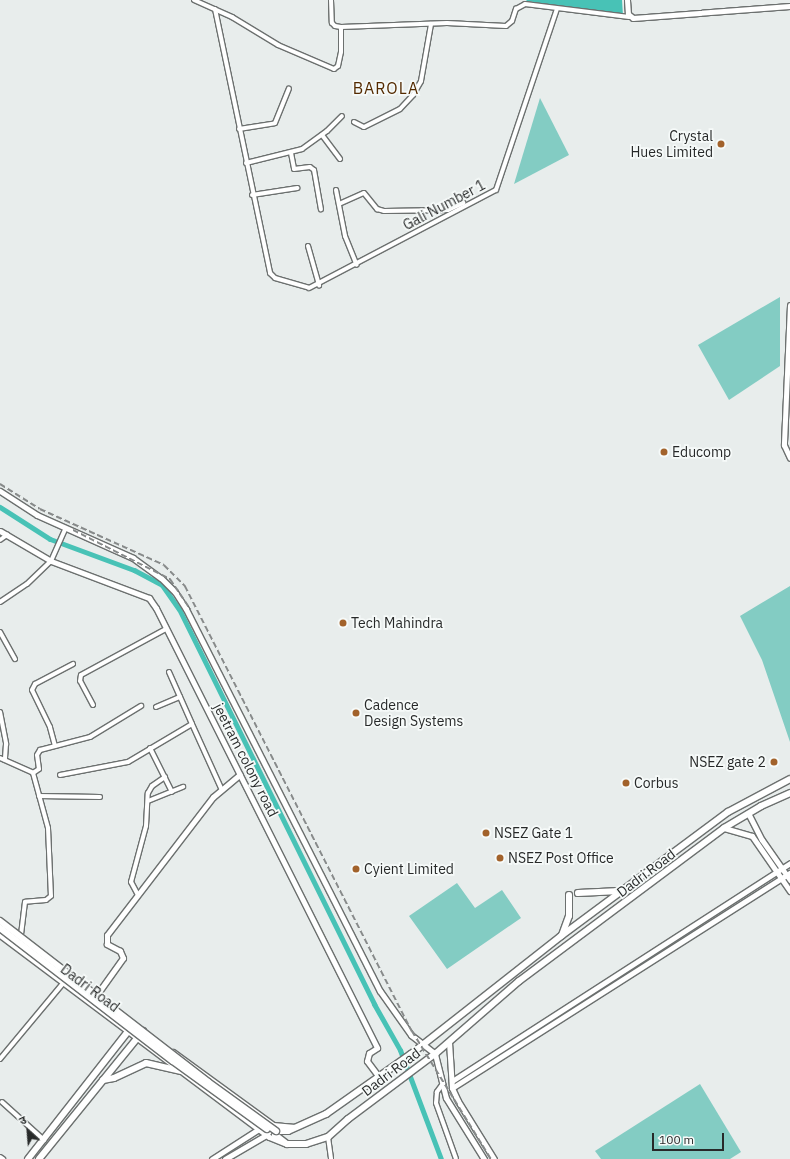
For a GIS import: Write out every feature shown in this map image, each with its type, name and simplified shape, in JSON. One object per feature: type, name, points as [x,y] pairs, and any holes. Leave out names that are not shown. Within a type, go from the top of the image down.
[{"type":"main road","name":"Dadri Road","points":[[275,1130],[288,1131],[326,1114],[411,1054],[561,936],[728,812],[790,779]]},
{"type":"main road","name":"Dadri Road","points":[[287,1144],[306,1144],[328,1137],[394,1083],[449,1042],[519,981],[724,828],[748,813],[790,793]]},
{"type":"main road","points":[[578,893],[623,890]]},
{"type":"main road","points":[[561,936],[569,916],[569,895]]},
{"type":"main road","points":[[0,921],[208,1082],[275,1130],[287,1144]]},
{"type":"main road","points":[[0,928],[173,1061],[275,1130]]},
{"type":"main road","points":[[28,1159],[128,1032],[134,1022]]},
{"type":"main road","points":[[39,1159],[144,1030]]},
{"type":"main road","points":[[103,1080],[114,1078],[146,1063],[180,1071]]},
{"type":"street","points":[[194,0],[215,9],[278,45],[334,69],[338,66],[341,52],[341,27]]},
{"type":"street","points":[[331,0],[332,23],[341,27],[431,24],[506,26],[520,5],[519,0]]},
{"type":"street","points":[[627,0],[629,17]]},
{"type":"street","points":[[520,5],[629,17],[790,6]]},
{"type":"street","points":[[215,9],[252,195],[272,276],[304,288],[319,285],[308,246]]},
{"type":"street","name":"Gali Number 1","points":[[319,285],[497,188],[558,9]]},
{"type":"street","points":[[354,122],[364,127],[400,109],[412,95],[421,81],[431,24]]},
{"type":"street","points":[[239,129],[275,123],[289,89]]},
{"type":"street","points":[[246,162],[291,153],[302,149],[322,135],[342,116]]},
{"type":"street","points":[[322,135],[340,159]]},
{"type":"street","points":[[291,153],[294,168],[310,167],[314,170],[322,209]]},
{"type":"street","points":[[252,195],[297,188]]},
{"type":"street","points":[[336,190],[345,236],[357,265]]},
{"type":"street","points":[[339,204],[364,193],[377,209],[384,211],[448,210],[463,203]]},
{"type":"street","points":[[790,305],[784,445],[790,458]]},
{"type":"street","points":[[0,491],[28,511],[64,531],[133,558],[161,578],[175,592],[186,609],[380,991],[411,1035],[434,1054],[446,1098],[484,1159]]},
{"type":"street","name":"jeetram colony road","points":[[0,531],[52,561],[149,598],[240,774],[377,1048],[369,1053],[367,1061],[379,1077]]},
{"type":"street","points":[[0,602],[27,584],[52,561],[64,531]]},
{"type":"street","points":[[0,540],[7,535]]},
{"type":"street","points":[[93,705],[80,681],[81,675],[166,629]]},
{"type":"street","points":[[0,632],[15,659]]},
{"type":"street","points":[[55,746],[50,727],[32,690],[35,684],[73,664]]},
{"type":"street","points":[[169,672],[222,790]]},
{"type":"street","points":[[156,707],[180,697]]},
{"type":"street","points":[[33,773],[40,766],[38,752],[99,733],[141,706]]},
{"type":"street","points":[[0,712],[6,744],[5,760]]},
{"type":"street","points":[[60,775],[118,765],[135,759],[150,748],[192,724]]},
{"type":"street","points":[[150,748],[172,792]]},
{"type":"street","points":[[0,758],[33,773]]},
{"type":"street","points":[[21,934],[25,902],[46,900],[51,896],[48,828],[33,773]]},
{"type":"street","points":[[98,994],[123,958],[120,951],[107,944],[107,935],[213,797],[240,774]]},
{"type":"street","points":[[138,895],[131,882],[146,826],[150,788],[165,777]]},
{"type":"street","points":[[148,801],[183,787]]},
{"type":"street","points":[[39,796],[100,796]]},
{"type":"street","points":[[748,813],[782,868],[788,874],[790,880]]},
{"type":"street","points":[[724,828],[752,836],[790,891]]},
{"type":"street","points":[[452,1081],[790,863]]},
{"type":"street","points":[[452,1088],[788,874]]},
{"type":"street","name":"Dadri Road","points":[[0,918],[144,1030],[267,1120],[275,1130]]},
{"type":"street","name":"Dadri Road","points":[[0,935],[266,1135],[287,1144]]},
{"type":"street","points":[[0,1059],[71,973]]},
{"type":"street","points":[[449,1042],[452,1088],[458,1101],[494,1159]]},
{"type":"street","points":[[442,1085],[437,1092],[436,1103],[456,1159]]},
{"type":"street","points":[[2,1102],[44,1140]]},
{"type":"street","points":[[212,1159],[260,1130],[267,1120]]},
{"type":"street","points":[[225,1159],[275,1130]]},
{"type":"street","points":[[328,1137],[331,1159]]},
{"type":"shaded area","points":[[526,0],[622,0],[623,16],[527,1]]},
{"type":"shaded area","points":[[540,98],[569,155],[514,184]]},
{"type":"shaded area","points":[[780,297],[780,366],[729,400],[698,345]]},
{"type":"shaded area","points":[[790,586],[790,742],[762,660],[740,616]]},
{"type":"shaded area","points":[[457,883],[475,908],[502,890],[521,918],[447,969],[409,916]]},
{"type":"shaded area","points":[[700,1084],[741,1152],[730,1159],[601,1159],[595,1151]]},
{"type":"waterway","points":[[0,507],[50,539],[134,570],[162,585],[179,609],[374,1004],[400,1050],[441,1159]]},
{"type":"railway","points":[[0,484],[40,509],[164,565],[185,586],[412,1031],[491,1159]]},
{"type":"railway","points":[[73,530],[170,579],[191,610]]},
{"type":"place","name":"Crystal Hues Limited","points":[[721,144]]},
{"type":"place","name":"Educomp","points":[[664,452]]},
{"type":"place","name":"Tech Mahindra","points":[[343,623]]},
{"type":"place","name":"Cadence Design Systems","points":[[356,713]]},
{"type":"place","name":"NSEZ gate 2","points":[[774,762]]},
{"type":"place","name":"Corbus","points":[[626,783]]},
{"type":"place","name":"NSEZ Gate 1","points":[[486,833]]},
{"type":"place","name":"NSEZ Post Office","points":[[500,858]]},
{"type":"place","name":"Cyient Limited","points":[[356,869]]},
{"type":"district","name":"BAROLA","points":[[386,88]]}]
